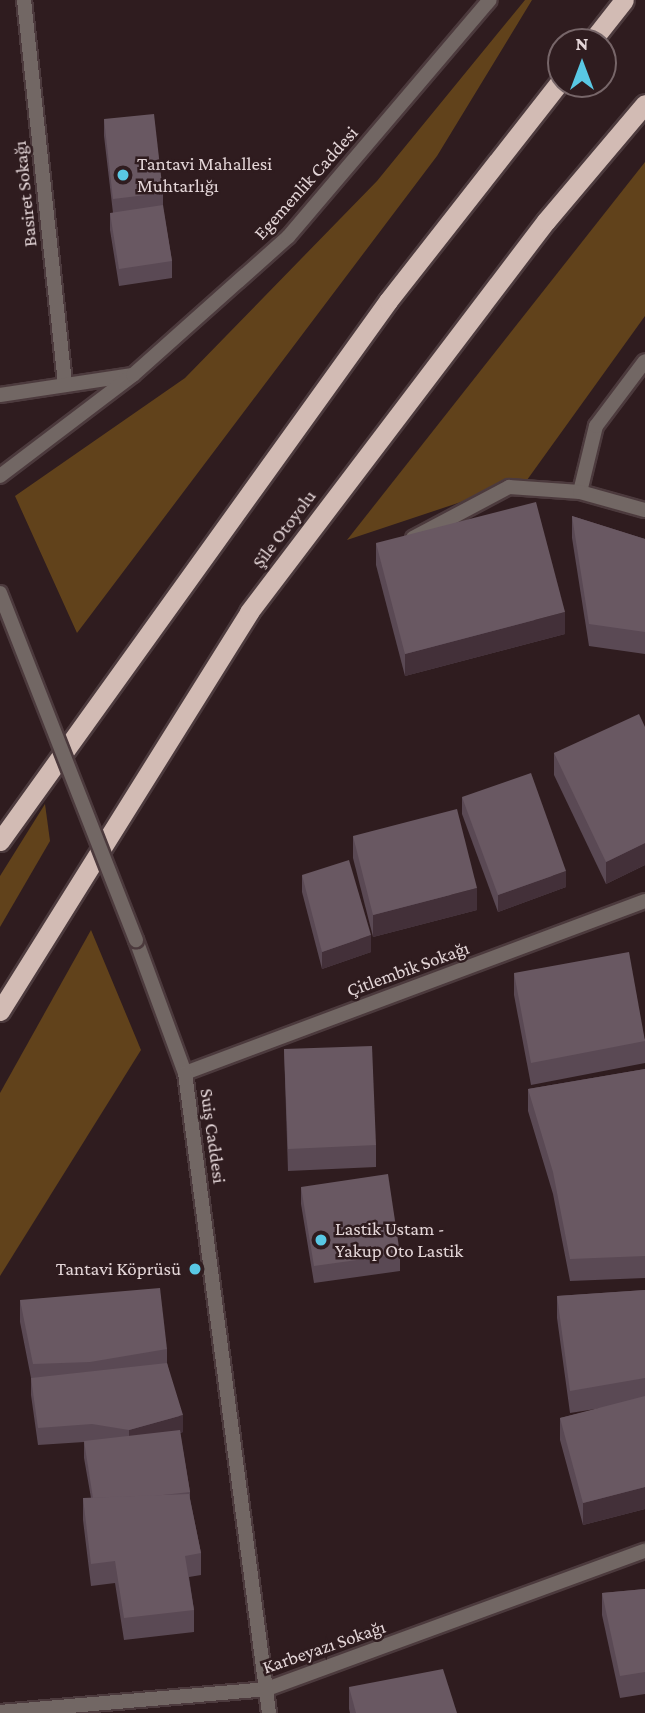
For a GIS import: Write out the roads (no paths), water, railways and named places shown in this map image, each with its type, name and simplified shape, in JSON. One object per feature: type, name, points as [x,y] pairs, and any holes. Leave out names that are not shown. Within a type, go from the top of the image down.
[{"type":"highway","points":[[602,28],[624,0]]},
{"type":"highway","points":[[0,841],[379,312],[547,98]]},
{"type":"highway","name":"Şile Otoyolu","points":[[0,1011],[249,612],[546,221],[645,104]]},
{"type":"street","name":"Basiret Sokağı","points":[[24,0],[65,383]]},
{"type":"street","name":"Egemenlik Caddesi","points":[[0,476],[133,375],[288,237],[490,0]]},
{"type":"street","points":[[580,492],[596,426],[645,361]]},
{"type":"street","points":[[0,395],[65,383],[133,375]]},
{"type":"street","points":[[393,549],[509,487],[580,492],[645,510]]},
{"type":"street","name":"Suiş Caddesi","points":[[0,593],[136,940],[185,1073],[269,1713]]},
{"type":"street","name":"Çitlembik Sokağı","points":[[185,1073],[645,901]]},
{"type":"street","name":"Karbeyazı Sokağı","points":[[0,1712],[267,1689],[645,1551]]},
{"type":"place","name":"Tantavi Mahallesi Muhtarlığı","points":[[123,175]]},
{"type":"place","name":"Lastik Ustam - Yakup Oto Lastik","points":[[321,1240]]},
{"type":"place","name":"Tantavi Köprüsü","points":[[195,1269]]}]
